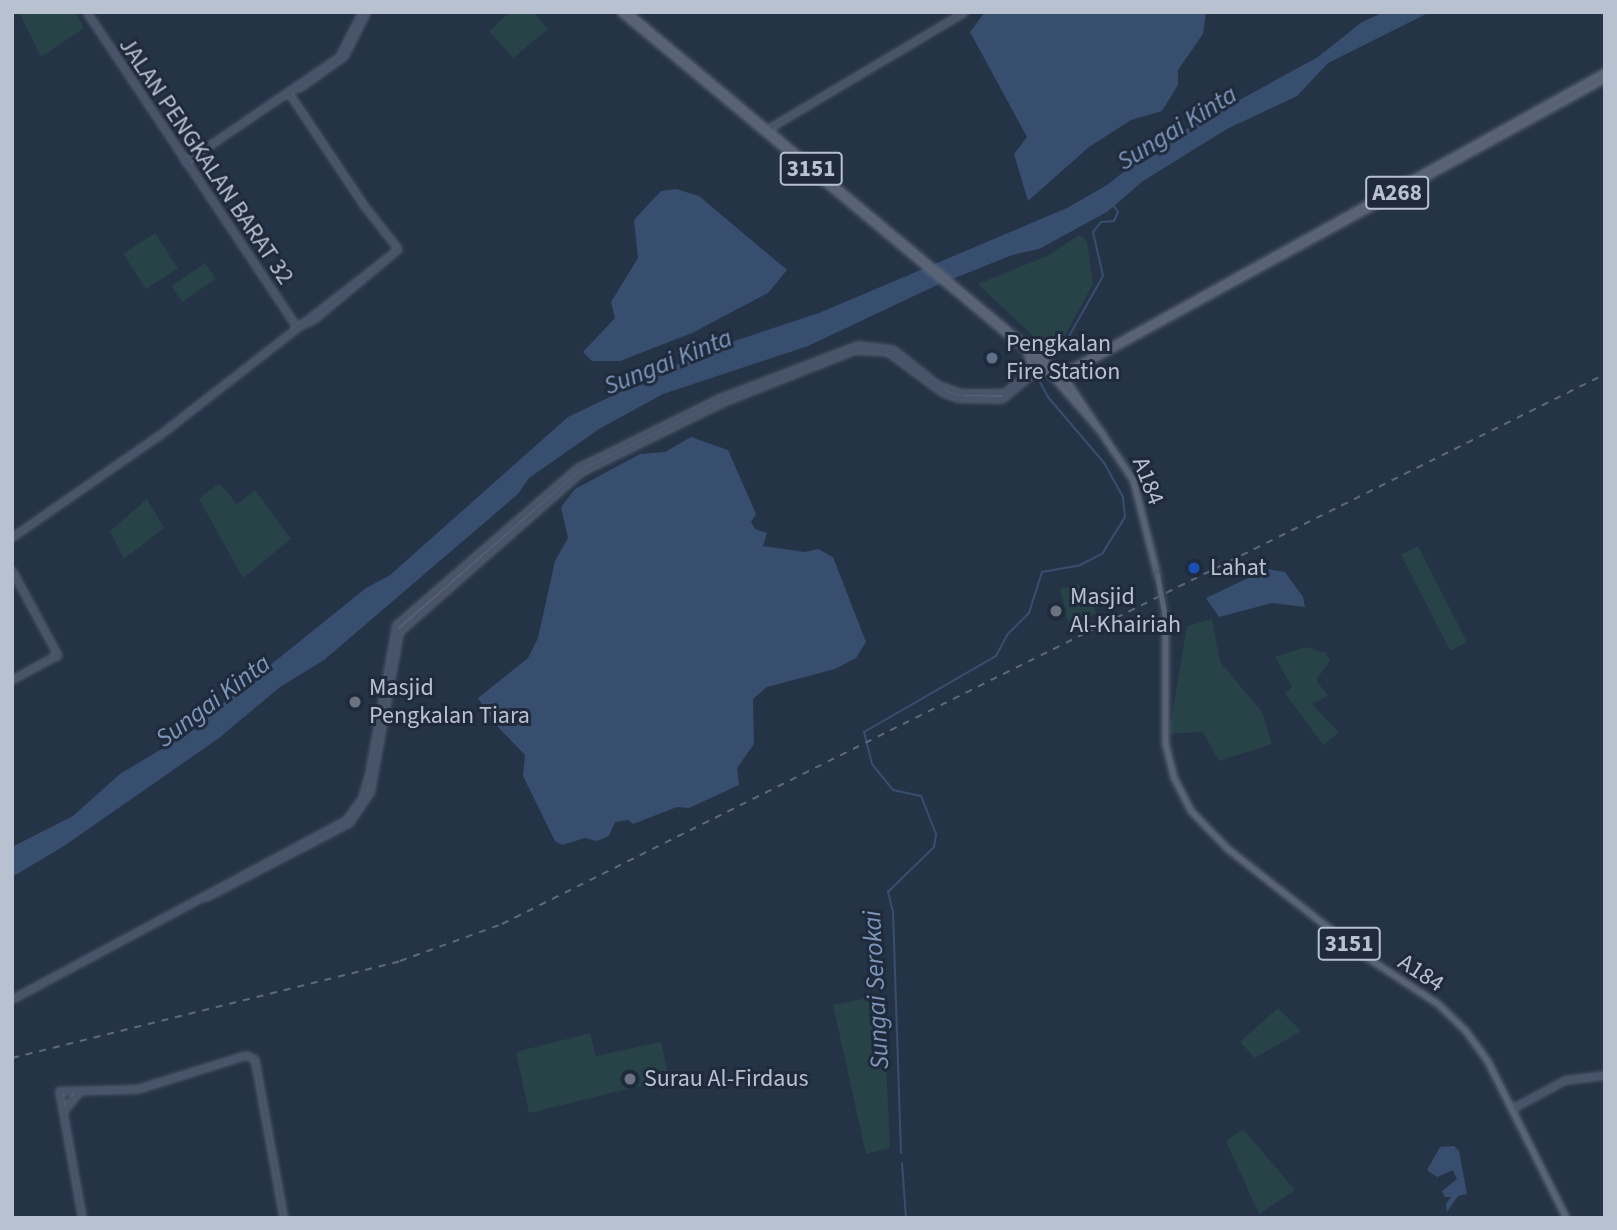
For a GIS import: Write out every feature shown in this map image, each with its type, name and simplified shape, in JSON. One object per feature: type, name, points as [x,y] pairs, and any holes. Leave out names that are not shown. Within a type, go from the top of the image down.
[{"type":"main road","name":"3151","points":[[620,12],[963,293],[1022,338],[1043,362],[1053,365],[1111,443]]},
{"type":"main road","name":"3151","points":[[628,12],[771,127],[914,253]]},
{"type":"main road","points":[[696,66],[709,85]]},
{"type":"main road","name":"A268","points":[[1058,375],[1081,366],[1605,71]]},
{"type":"main road","name":"A268","points":[[1070,366],[1605,79]]},
{"type":"main road","points":[[1573,88],[1577,95]]},
{"type":"main road","points":[[744,114],[771,127],[793,155]]},
{"type":"main road","name":"3151","points":[[963,293],[997,326],[1076,391],[1111,443]]},
{"type":"main road","points":[[997,326],[1022,338]]},
{"type":"main road","points":[[1015,341],[1031,363],[1018,384]]},
{"type":"main road","points":[[1053,365],[1070,366]]},
{"type":"main road","points":[[1036,373],[1058,375],[1070,366]]},
{"type":"main road","points":[[1076,391],[1072,377],[1081,366]]},
{"type":"main road","name":"A184","points":[[1111,443],[1136,489],[1157,575],[1165,617],[1164,732],[1172,774],[1191,811],[1213,837],[1342,939],[1452,1017],[1479,1047],[1566,1218]]},
{"type":"street","name":"JALAN PENGKALAN BARAT 32","points":[[87,12],[298,327]]},
{"type":"street","points":[[771,127],[964,12]]},
{"type":"street","points":[[185,162],[275,103],[348,50],[362,15]]},
{"type":"street","points":[[342,54],[362,15]]},
{"type":"street","points":[[347,42],[348,50]]},
{"type":"street","points":[[289,93],[348,50]]},
{"type":"street","points":[[12,537],[158,436],[398,249],[363,206],[289,93]]},
{"type":"street","points":[[12,999],[349,823],[370,792],[399,632],[581,472],[721,403],[855,350],[888,352],[942,392],[958,398],[1002,399],[1043,362]]},
{"type":"street","points":[[1018,384],[1036,373],[1043,362]]},
{"type":"street","points":[[12,570],[58,655],[12,680]]},
{"type":"street","points":[[82,1218],[60,1091],[137,1089],[246,1055],[256,1059],[284,1216]]},
{"type":"street","points":[[1511,1109],[1565,1080],[1605,1075]]},
{"type":"street","points":[[64,1113],[69,1101],[81,1091]]},
{"type":"green space","points":[[19,12],[75,12],[84,28],[41,57]]},
{"type":"green space","points":[[510,12],[534,12],[548,29],[513,58],[489,31]]},
{"type":"green space","points":[[155,233],[178,268],[146,289],[123,254]]},
{"type":"green space","points":[[1079,235],[1087,241],[1093,284],[1054,356],[978,284],[1047,256]]},
{"type":"green space","points":[[205,263],[216,279],[182,302],[171,287]]},
{"type":"green space","points":[[219,483],[237,504],[255,490],[291,539],[243,578],[199,499]]},
{"type":"green space","points":[[147,499],[164,528],[124,559],[110,531]]},
{"type":"green space","points":[[1418,546],[1467,642],[1450,651],[1401,555]]},
{"type":"green space","points":[[1078,584],[1091,596],[1096,614],[1068,622],[1060,589]]},
{"type":"green space","points":[[1212,619],[1220,662],[1262,712],[1272,744],[1219,761],[1203,732],[1169,734],[1187,626]]},
{"type":"green space","points":[[1305,647],[1326,653],[1330,661],[1316,680],[1328,696],[1312,704],[1339,733],[1323,745],[1285,693],[1292,687],[1275,657]]},
{"type":"green space","points":[[883,995],[890,1148],[866,1154],[833,1005]]},
{"type":"green space","points":[[1278,1008],[1301,1031],[1255,1058],[1240,1042]]},
{"type":"green space","points":[[590,1033],[596,1056],[661,1042],[669,1079],[529,1113],[516,1052]]},
{"type":"green space","points":[[1243,1129],[1295,1190],[1259,1214],[1226,1141]]},
{"type":"water","points":[[985,12],[1206,12],[1203,34],[1178,70],[1178,85],[1162,111],[1131,120],[1089,147],[1028,201],[1014,154],[1027,137],[970,32]]},
{"type":"water","name":"Sungai Kinta","points":[[1384,12],[1430,12],[1328,63],[1297,96],[1227,129],[1143,181],[1107,212],[1039,249],[1012,255],[935,286],[808,346],[663,394],[599,429],[529,478],[518,494],[324,660],[280,687],[219,738],[64,846],[12,877],[12,847],[73,816],[120,774],[180,738],[366,588],[389,576],[568,417],[710,349],[819,313],[1067,208],[1107,185],[1159,144],[1318,57],[1362,22]]},
{"type":"water","points":[[676,189],[699,196],[787,270],[768,293],[692,333],[620,361],[592,361],[583,352],[615,318],[611,302],[638,258],[634,220],[661,191]]},
{"type":"water","points":[[691,437],[728,450],[756,514],[751,522],[755,529],[767,533],[763,546],[805,552],[818,549],[833,557],[866,642],[856,658],[835,669],[767,687],[753,699],[754,744],[737,768],[739,785],[689,808],[677,807],[633,824],[628,820],[615,822],[609,836],[597,841],[585,838],[562,845],[555,841],[523,776],[525,755],[494,723],[478,698],[528,658],[538,638],[555,561],[568,538],[561,507],[575,489],[640,454],[665,452]]},
{"type":"water","points":[[1267,569],[1285,572],[1303,597],[1305,607],[1272,603],[1219,617],[1206,598]]},
{"type":"water","points":[[1454,1146],[1459,1151],[1467,1194],[1458,1196],[1447,1212],[1446,1204],[1451,1197],[1445,1197],[1442,1191],[1457,1179],[1453,1170],[1437,1177],[1427,1170],[1440,1147]]},
{"type":"waterway","name":"Sungai Serokai","points":[[1060,352],[1103,276],[1093,232],[1101,222],[1114,221],[1118,212],[1114,206]]},
{"type":"waterway","name":"Sungai Serokai","points":[[901,1153],[893,912],[888,892],[934,847],[936,834],[921,796],[893,790],[872,764],[864,732],[996,656],[1007,635],[1029,613],[1042,572],[1080,565],[1102,554],[1125,517],[1123,497],[1105,464],[1048,397],[1038,378]]},
{"type":"waterway","name":"Sungai Serokai","points":[[902,1163],[906,1218]]},
{"type":"railway","points":[[12,1058],[400,961],[502,924],[1605,374]]},
{"type":"place","name":"Pengkalan Fire Station","points":[[992,358]]},
{"type":"place","name":"Lahat","points":[[1194,568]]},
{"type":"place","name":"Masjid Al-Khairiah","points":[[1056,611]]},
{"type":"place","name":"Masjid Pengkalan Tiara","points":[[355,702]]},
{"type":"place","name":"Surau Al-Firdaus","points":[[630,1079]]}]
